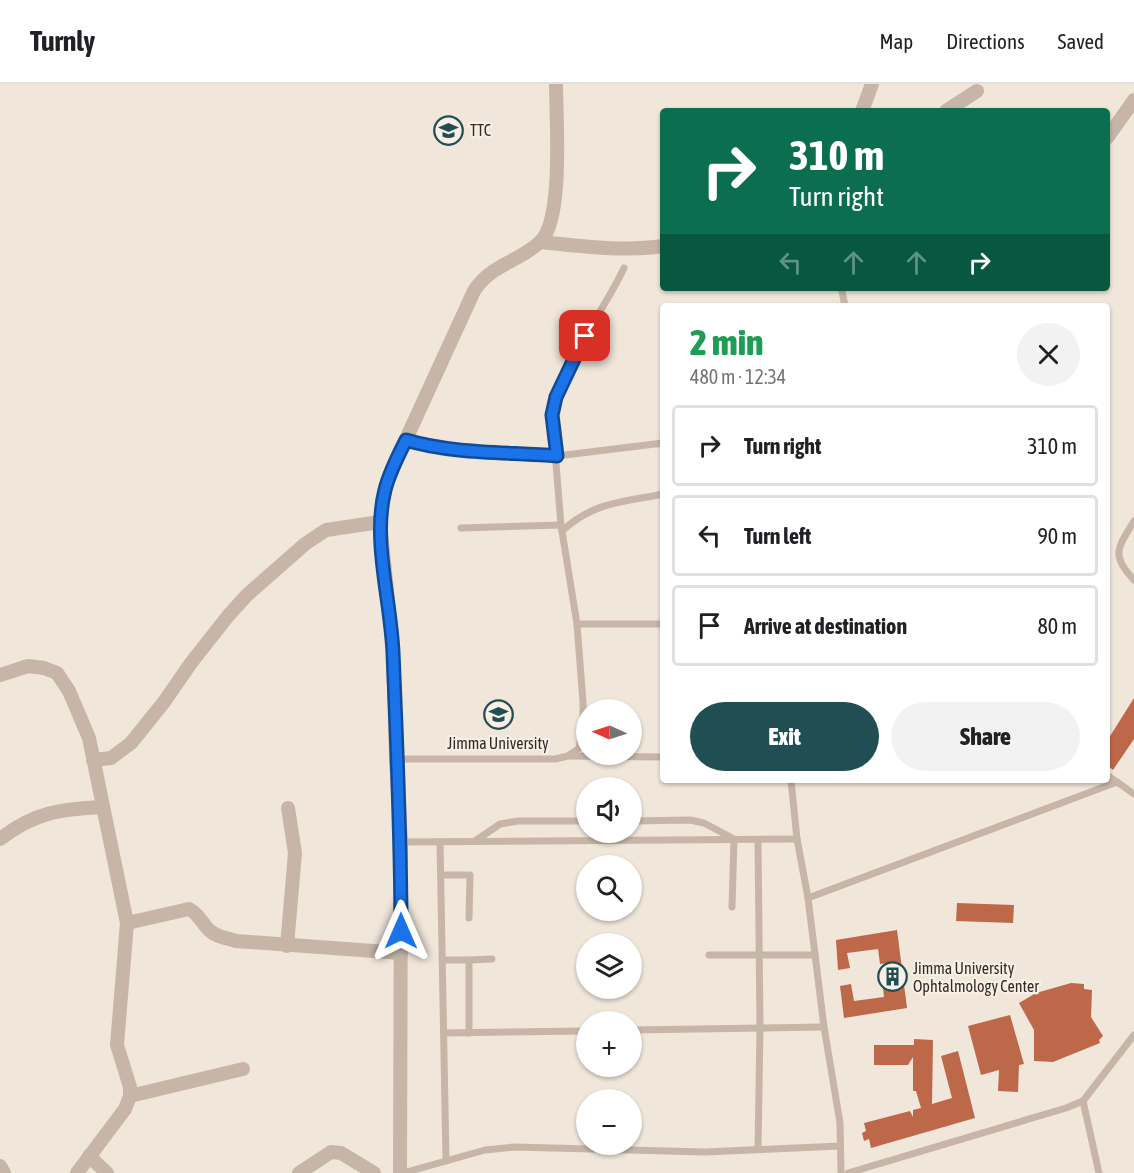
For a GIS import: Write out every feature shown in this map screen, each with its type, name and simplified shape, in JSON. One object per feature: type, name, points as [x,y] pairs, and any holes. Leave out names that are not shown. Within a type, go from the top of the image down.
[{"type":"street","points":[[402,1173],[400,842],[393,650],[380,522],[385,488],[474,291],[481,279],[540,242],[550,229],[556,192],[556,84]]},
{"type":"street","points":[[863,108],[872,84]]},
{"type":"street","points":[[950,108],[982,86]]},
{"type":"street","points":[[1110,134],[1134,100]]},
{"type":"street","points":[[540,242],[612,248],[644,249],[660,246]]},
{"type":"street","points":[[93,760],[111,758],[132,743],[228,615],[305,544],[326,530],[380,522]]},
{"type":"street","points":[[0,675],[28,666],[44,668],[57,673],[69,691],[89,738],[127,923],[117,1045],[130,1087],[130,1096],[125,1109],[77,1173]]},
{"type":"street","points":[[0,839],[31,819],[60,809],[103,807]]},
{"type":"street","points":[[287,946],[295,853],[288,808]]},
{"type":"street","points":[[127,923],[189,909],[217,935],[236,941],[401,953]]},
{"type":"street","points":[[130,1096],[243,1069]]},
{"type":"street","points":[[298,1173],[331,1152],[341,1154],[374,1173]]},
{"type":"street","points":[[89,1156],[108,1173]]},
{"type":"street","points":[[0,1166],[4,1173]]},
{"type":"lane","points":[[568,756],[579,748],[583,731],[583,702],[576,624],[562,528],[552,415],[556,397],[585,336],[624,268]]},
{"type":"lane","points":[[842,291],[844,303]]},
{"type":"lane","points":[[406,440],[449,448],[557,456],[660,443]]},
{"type":"lane","points":[[461,528],[562,528],[589,511],[660,495]]},
{"type":"lane","points":[[1134,521],[1121,542],[1118,560],[1134,580]]},
{"type":"lane","points":[[576,624],[660,624]]},
{"type":"lane","points":[[396,759],[660,757]]},
{"type":"lane","points":[[1110,777],[1134,794]]},
{"type":"lane","points":[[808,898],[1117,782]]},
{"type":"lane","points":[[791,783],[797,839],[808,898],[824,1027],[840,1123],[841,1173]]},
{"type":"lane","points":[[642,821],[690,820],[704,823],[734,839]]},
{"type":"lane","points":[[475,841],[500,824],[518,821],[576,821]]},
{"type":"lane","points":[[732,907],[734,839]]},
{"type":"lane","points":[[400,842],[797,839]]},
{"type":"lane","points":[[758,840],[760,1028],[758,1149]]},
{"type":"lane","points":[[440,842],[446,1161]]},
{"type":"lane","points":[[441,874],[470,876],[469,918]]},
{"type":"lane","points":[[710,955],[815,956]]},
{"type":"lane","points":[[442,960],[492,959]]},
{"type":"lane","points":[[469,960],[469,1033]]},
{"type":"lane","points":[[642,1030],[824,1027]]},
{"type":"lane","points":[[444,1033],[576,1031]]},
{"type":"lane","points":[[848,1173],[1083,1101],[1134,1035]]},
{"type":"lane","points":[[1083,1101],[1099,1173]]},
{"type":"lane","points":[[402,1173],[485,1150],[514,1147],[705,1152],[840,1146]]},
{"type":"building","points":[[1134,698],[1134,739],[1113,770],[1110,768],[1110,736]]},
{"type":"building","points":[[957,903],[1014,905],[1013,923],[956,921]]},
{"type":"building","name":"Jimma University Ophtalmology Center","points":[[897,930],[907,1008],[844,1018],[840,986],[851,984],[854,1001],[884,997],[882,979],[890,978],[888,963],[880,964],[878,949],[847,953],[850,968],[838,970],[836,940]]},
{"type":"building","points":[[1071,983],[1084,984],[1084,989],[1092,990],[1091,1017],[1103,1036],[1099,1040],[1100,1043],[1053,1062],[1034,1061],[1034,1030],[1019,1003],[1036,993]]},
{"type":"building","points":[[1010,1015],[1024,1064],[1019,1065],[1018,1092],[998,1091],[999,1070],[981,1075],[968,1026]]},
{"type":"building","points":[[914,1039],[933,1040],[932,1104],[952,1098],[941,1056],[958,1051],[975,1118],[871,1148],[869,1139],[864,1141],[862,1133],[866,1131],[864,1123],[910,1111],[913,1117],[913,1110],[921,1108],[916,1091],[913,1091],[913,1057],[908,1065],[874,1065],[874,1045],[914,1045]]},
{"type":"place","name":"TTC","points":[[449,130]]},
{"type":"place","name":"Jimma University","points":[[498,715]]},
{"type":"place","name":"Jimma University Ophtalmology Center","points":[[892,977]]},
{"type":"route","points":[[401,931],[393,650],[380,522],[385,488],[406,440],[449,448],[557,456],[552,415],[556,397],[585,336]]}]
